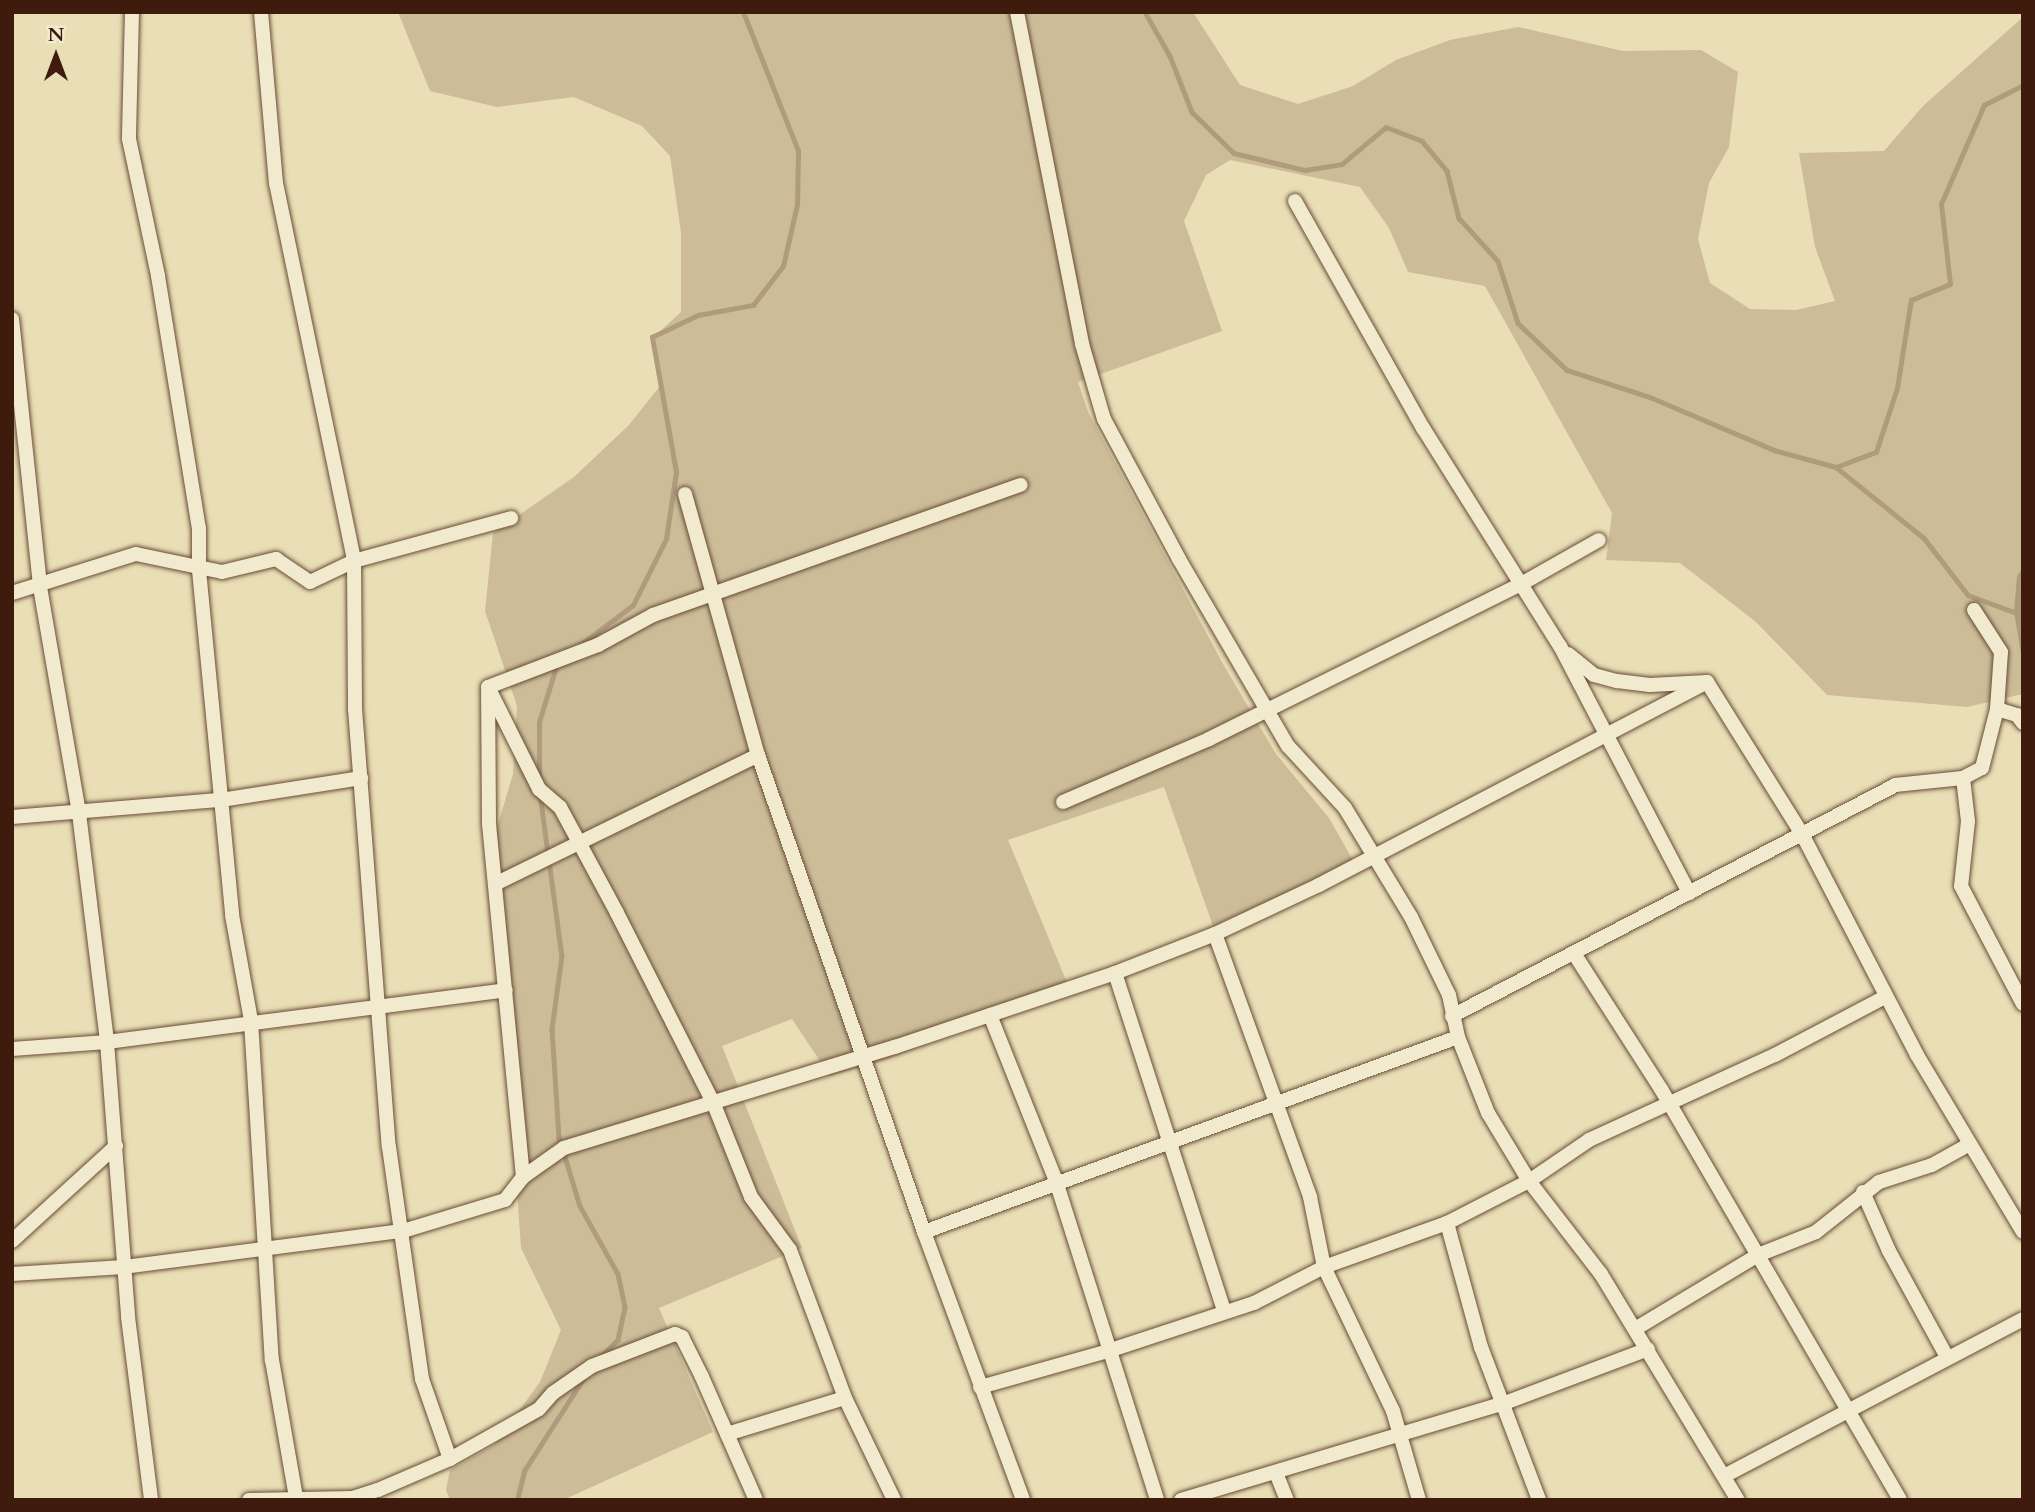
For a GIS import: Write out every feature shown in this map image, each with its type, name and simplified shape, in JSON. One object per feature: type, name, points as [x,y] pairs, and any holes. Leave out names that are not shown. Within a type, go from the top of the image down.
[{"type":"street","points":[[132,12],[129,139],[160,289],[200,528],[200,570],[220,800],[232,915],[251,1021],[272,1360],[296,1498]]},
{"type":"street","points":[[261,12],[276,183],[354,561],[355,709],[389,1147],[422,1379],[450,1459]]},
{"type":"street","points":[[1017,12],[1082,344],[1104,419],[1288,746],[1345,808],[1422,939],[1449,995],[1458,1037],[1488,1113],[1529,1181],[1601,1274],[1726,1475],[1738,1500]]},
{"type":"street","points":[[1295,201],[1423,428],[1524,583],[1560,646],[1689,893]]},
{"type":"street","points":[[12,319],[40,587],[79,813],[107,1042],[124,1267],[150,1500]]},
{"type":"street","points":[[488,687],[526,676],[653,615],[1021,485]]},
{"type":"street","points":[[685,495],[716,593],[758,755],[865,1056],[924,1232],[1023,1500]]},
{"type":"street","points":[[12,593],[40,587],[136,554],[200,570],[222,572],[276,559],[310,582],[354,561],[511,518]]},
{"type":"street","points":[[1063,802],[1209,739],[1524,583],[1599,540]]},
{"type":"street","points":[[1452,1016],[1575,955],[1895,785],[1963,778],[1986,762],[1997,709],[2001,652],[1974,610]]},
{"type":"street","points":[[1560,646],[1594,676],[1650,685],[1707,682]]},
{"type":"street","points":[[12,1274],[124,1267],[402,1231],[505,1200],[523,1177],[564,1148],[990,1015],[1115,973],[1215,934],[1319,886],[1373,854],[1707,682]]},
{"type":"street","points":[[1707,682],[1802,834],[1885,997],[1968,1145],[2021,1224]]},
{"type":"street","points":[[488,687],[539,789],[560,807],[713,1102],[751,1197],[790,1250],[845,1398],[894,1500]]},
{"type":"street","points":[[488,687],[489,824],[523,1177]]},
{"type":"street","points":[[1997,709],[2017,715],[2023,723]]},
{"type":"street","points":[[495,884],[580,846],[758,755]]},
{"type":"street","points":[[12,817],[220,800],[361,778]]},
{"type":"street","points":[[1963,778],[1968,821],[1961,886],[2023,1004]]},
{"type":"street","points":[[1215,934],[1310,1197],[1324,1267],[1401,1436],[1419,1500]]},
{"type":"street","points":[[1575,955],[1668,1104],[1758,1255],[1845,1411],[1900,1500]]},
{"type":"street","points":[[1115,973],[1224,1311]]},
{"type":"street","points":[[12,1049],[107,1042],[377,1004],[506,990]]},
{"type":"street","points":[[980,1387],[1108,1351],[1254,1303],[1324,1267],[1447,1223],[1529,1181],[1589,1140],[1885,997]]},
{"type":"street","points":[[990,1015],[1056,1181],[1157,1500]]},
{"type":"street","points":[[924,1232],[1056,1181],[1169,1143],[1458,1037]]},
{"type":"street","points":[[1636,1329],[1758,1255],[1816,1232],[1863,1192],[1932,1165],[1968,1145]]},
{"type":"street","points":[[12,1241],[116,1146]]},
{"type":"street","points":[[1863,1192],[1889,1251],[1947,1357]]},
{"type":"street","points":[[1447,1223],[1477,1335],[1539,1500]]},
{"type":"street","points":[[1726,1475],[2023,1319]]},
{"type":"street","points":[[249,1500],[351,1499],[450,1459],[539,1409],[553,1393],[592,1366],[675,1334],[682,1336],[756,1500]]},
{"type":"street","points":[[1181,1500],[1276,1474],[1502,1404],[1648,1349]]},
{"type":"street","points":[[727,1434],[845,1398]]},
{"type":"street","points":[[1276,1474],[1287,1500]]},
{"type":"shaded area","points":[[398,12],[1193,12],[1240,85],[1298,104],[1353,86],[1396,60],[1450,40],[1518,27],[1623,51],[1701,50],[1738,72],[1729,147],[1709,183],[1698,239],[1710,283],[1750,309],[1796,310],[1835,301],[1815,247],[1799,153],[1884,151],[1923,106],[2023,17],[2023,567],[2017,576],[2023,694],[1967,707],[1827,695],[1756,622],[1680,563],[1606,560],[1612,513],[1485,286],[1408,272],[1389,228],[1360,187],[1230,160],[1206,175],[1184,221],[1222,331],[1078,382],[1088,412],[1223,664],[1276,754],[1329,818],[1354,862],[1213,926],[1164,787],[1008,840],[1068,985],[886,1060],[830,1076],[792,1019],[722,1046],[802,1248],[659,1308],[713,1432],[563,1500],[450,1500],[446,1490],[450,1470],[494,1445],[540,1382],[561,1330],[521,1248],[493,841],[513,774],[517,706],[485,611],[493,533],[574,477],[629,425],[660,386],[655,336],[681,312],[681,233],[670,156],[642,126],[574,97],[497,107],[430,91]]},
{"type":"shaded area","points":[[2023,567],[2023,666],[2014,612],[2017,576]]},
{"type":"waterway","points":[[580,645],[633,605],[666,539],[676,472],[652,337],[698,315],[753,305],[783,266],[797,205],[798,151],[743,12]]},
{"type":"waterway","points":[[1145,12],[1170,56],[1192,112],[1234,153],[1305,170],[1342,164],[1386,127],[1422,141],[1447,171],[1459,218],[1498,261],[1518,323],[1567,370],[1650,397],[1774,450],[1836,467],[1876,452],[1897,388],[1911,300],[1950,284],[1941,204],[1984,105],[2023,85]]},
{"type":"waterway","points":[[1836,467],[1924,538],[1968,595],[2014,612]]},
{"type":"waterway","points":[[539,778],[539,722],[557,664]]},
{"type":"waterway","points":[[540,794],[562,956],[552,1029],[559,1137],[580,1206],[618,1274],[625,1307],[618,1340],[602,1356]]},
{"type":"waterway","points":[[517,1500],[524,1471],[583,1379]]}]
